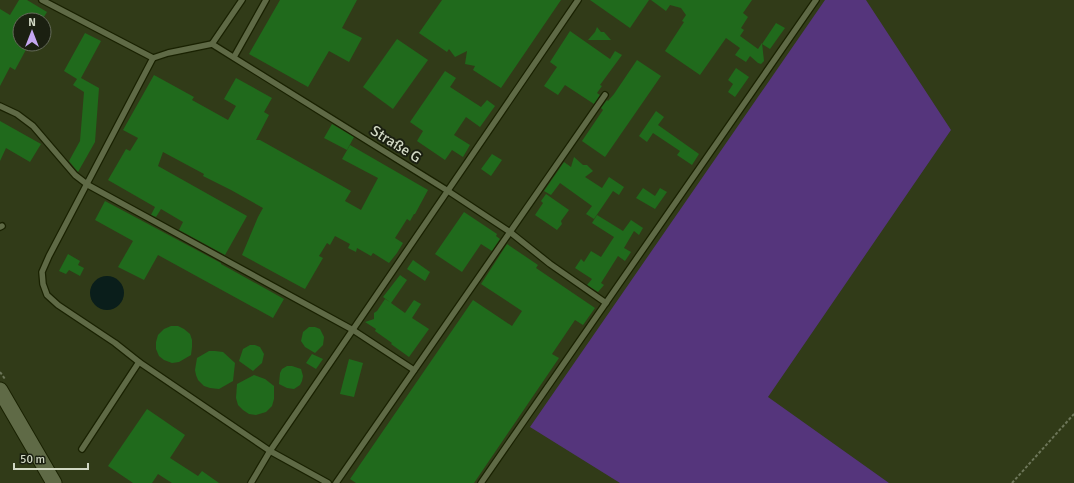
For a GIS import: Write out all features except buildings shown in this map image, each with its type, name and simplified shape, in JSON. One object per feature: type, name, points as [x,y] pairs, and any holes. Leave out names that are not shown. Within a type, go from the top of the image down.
[{"type":"main road","points":[[0,390],[54,483]]},
{"type":"lane","points":[[42,0],[156,57]]},
{"type":"lane","points":[[242,0],[212,44],[168,52],[156,57],[49,256],[42,272],[42,284],[47,295],[58,305],[115,343],[139,362],[270,451],[328,483]]},
{"type":"lane","points":[[234,57],[266,0]]},
{"type":"lane","points":[[251,483],[270,451],[578,0]]},
{"type":"lane","points":[[481,483],[816,0]]},
{"type":"lane","name":"Straße G","points":[[212,44],[448,191],[510,232],[550,264],[606,303]]},
{"type":"lane","points":[[336,483],[605,95]]},
{"type":"lane","points":[[0,106],[16,114],[33,126],[75,175],[88,185],[353,330],[414,370]]},
{"type":"lane","points":[[82,449],[139,362]]},
{"type":"path","points":[[1012,483],[1074,414]]},
{"type":"shaded area","points":[[825,0],[866,0],[951,130],[768,397],[889,483],[620,483],[530,427]]},
{"type":"water","points":[[107,276],[119,281],[124,293],[119,305],[107,310],[95,305],[90,293],[95,281]]}]
